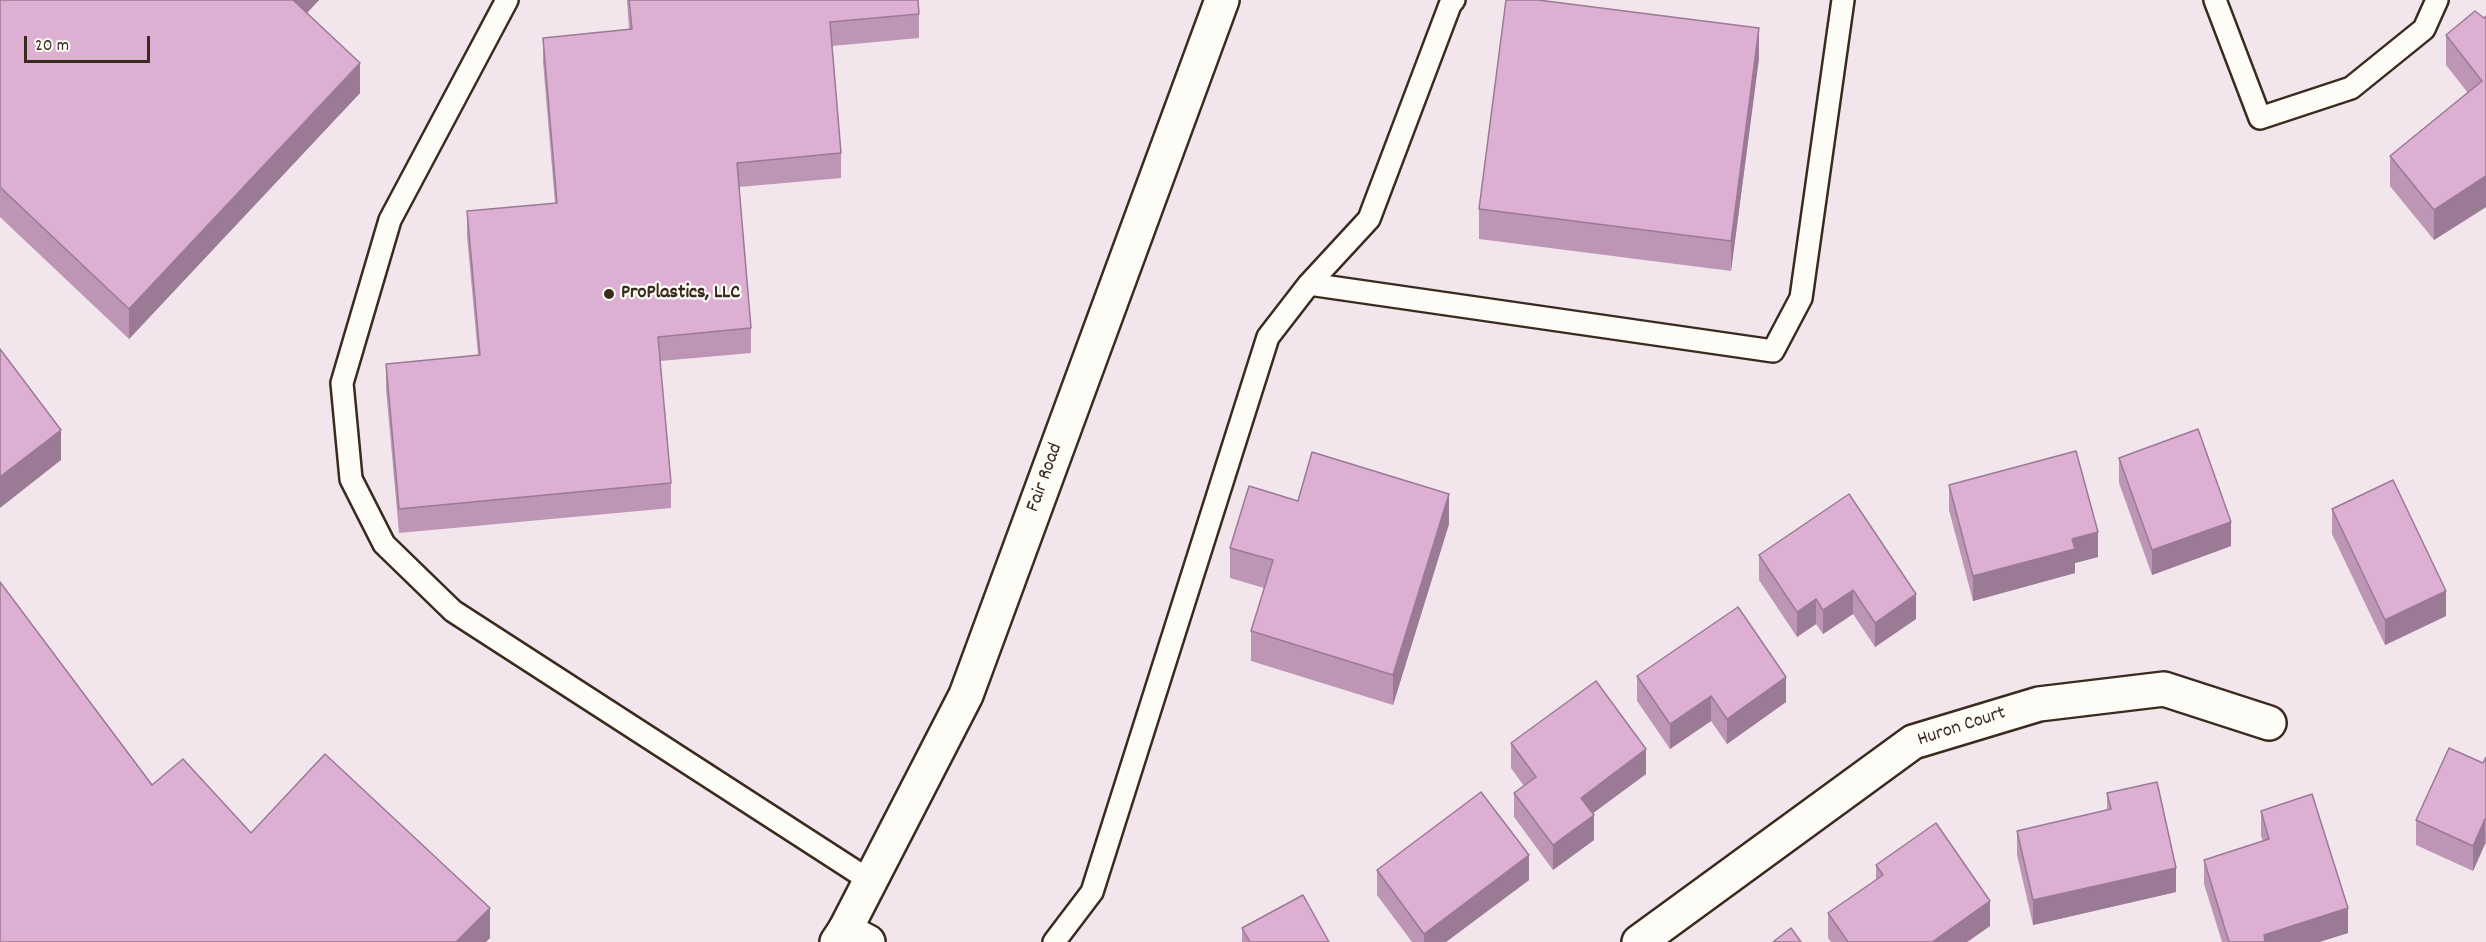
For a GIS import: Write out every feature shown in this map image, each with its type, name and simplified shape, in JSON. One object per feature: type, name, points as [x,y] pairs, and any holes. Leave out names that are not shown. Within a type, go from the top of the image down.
[{"type":"main road","name":"Fair Road","points":[[850,938],[869,880],[966,695],[1222,0]]},
{"type":"main road","name":"Huron Court","points":[[1638,942],[1913,742],[2039,704],[2164,689],[2269,723]]},
{"type":"lane","points":[[507,0],[390,220],[342,383],[351,479],[384,544],[453,611],[869,880]]},
{"type":"lane","points":[[1054,942],[1092,892],[1268,337],[1309,284],[1369,219],[1450,5],[1454,0]]},
{"type":"lane","points":[[1309,284],[1773,351],[1801,298],[1843,0]]},
{"type":"lane","points":[[2216,0],[2260,117],[2351,88],[2424,29],[2437,0]]},
{"type":"building","points":[[0,0],[293,0],[360,63],[129,309],[0,187]]},
{"type":"building","name":"ProPlastics, LLC","points":[[629,0],[918,0],[919,14],[830,22],[841,153],[737,163],[751,328],[658,337],[671,483],[399,509],[386,364],[480,355],[467,211],[557,203],[543,38],[632,29]]},
{"type":"building","points":[[1506,0],[1538,0],[1759,28],[1731,241],[1479,209]]},
{"type":"building","points":[[2475,11],[2484,18],[2486,16],[2486,176],[2434,210],[2390,156],[2482,81],[2446,35]]},
{"type":"building","points":[[0,349],[61,430],[0,477]]},
{"type":"building","points":[[2198,429],[2231,522],[2152,550],[2119,458]]},
{"type":"building","points":[[2076,451],[2098,532],[2072,539],[2075,549],[1973,576],[1949,485]]},
{"type":"building","points":[[1312,452],[1449,494],[1393,675],[1251,631],[1273,560],[1230,548],[1249,486],[1298,501]]},
{"type":"building","points":[[2393,480],[2446,591],[2385,620],[2332,509]]},
{"type":"building","points":[[1849,494],[1916,594],[1875,623],[1853,590],[1823,610],[1816,599],[1797,612],[1759,555]]},
{"type":"building","points":[[0,582],[152,785],[183,759],[251,833],[325,754],[490,908],[456,942],[0,942]]},
{"type":"building","points":[[1738,607],[1786,677],[1727,719],[1711,696],[1670,724],[1637,676]]},
{"type":"building","points":[[1596,681],[1646,749],[1581,798],[1594,815],[1553,845],[1514,793],[1536,777],[1511,743]]},
{"type":"building","points":[[2449,748],[2483,763],[2486,757],[2486,820],[2473,846],[2416,820]]},
{"type":"building","points":[[2157,782],[2176,868],[2033,900],[2017,831],[2111,809],[2107,793]]},
{"type":"building","points":[[1481,792],[1529,855],[1424,934],[1377,870]]},
{"type":"building","points":[[2312,794],[2348,908],[2264,935],[2265,942],[2229,942],[2204,860],[2269,839],[2261,811]]},
{"type":"building","points":[[1936,823],[1990,901],[1932,942],[1848,942],[1828,913],[1883,875],[1876,865]]},
{"type":"building","points":[[1303,895],[1329,942],[1250,942],[1242,928]]},
{"type":"building","points":[[1791,928],[1801,942],[1773,942]]},
{"type":"place","name":"ProPlastics, LLC","points":[[609,294]]}]
